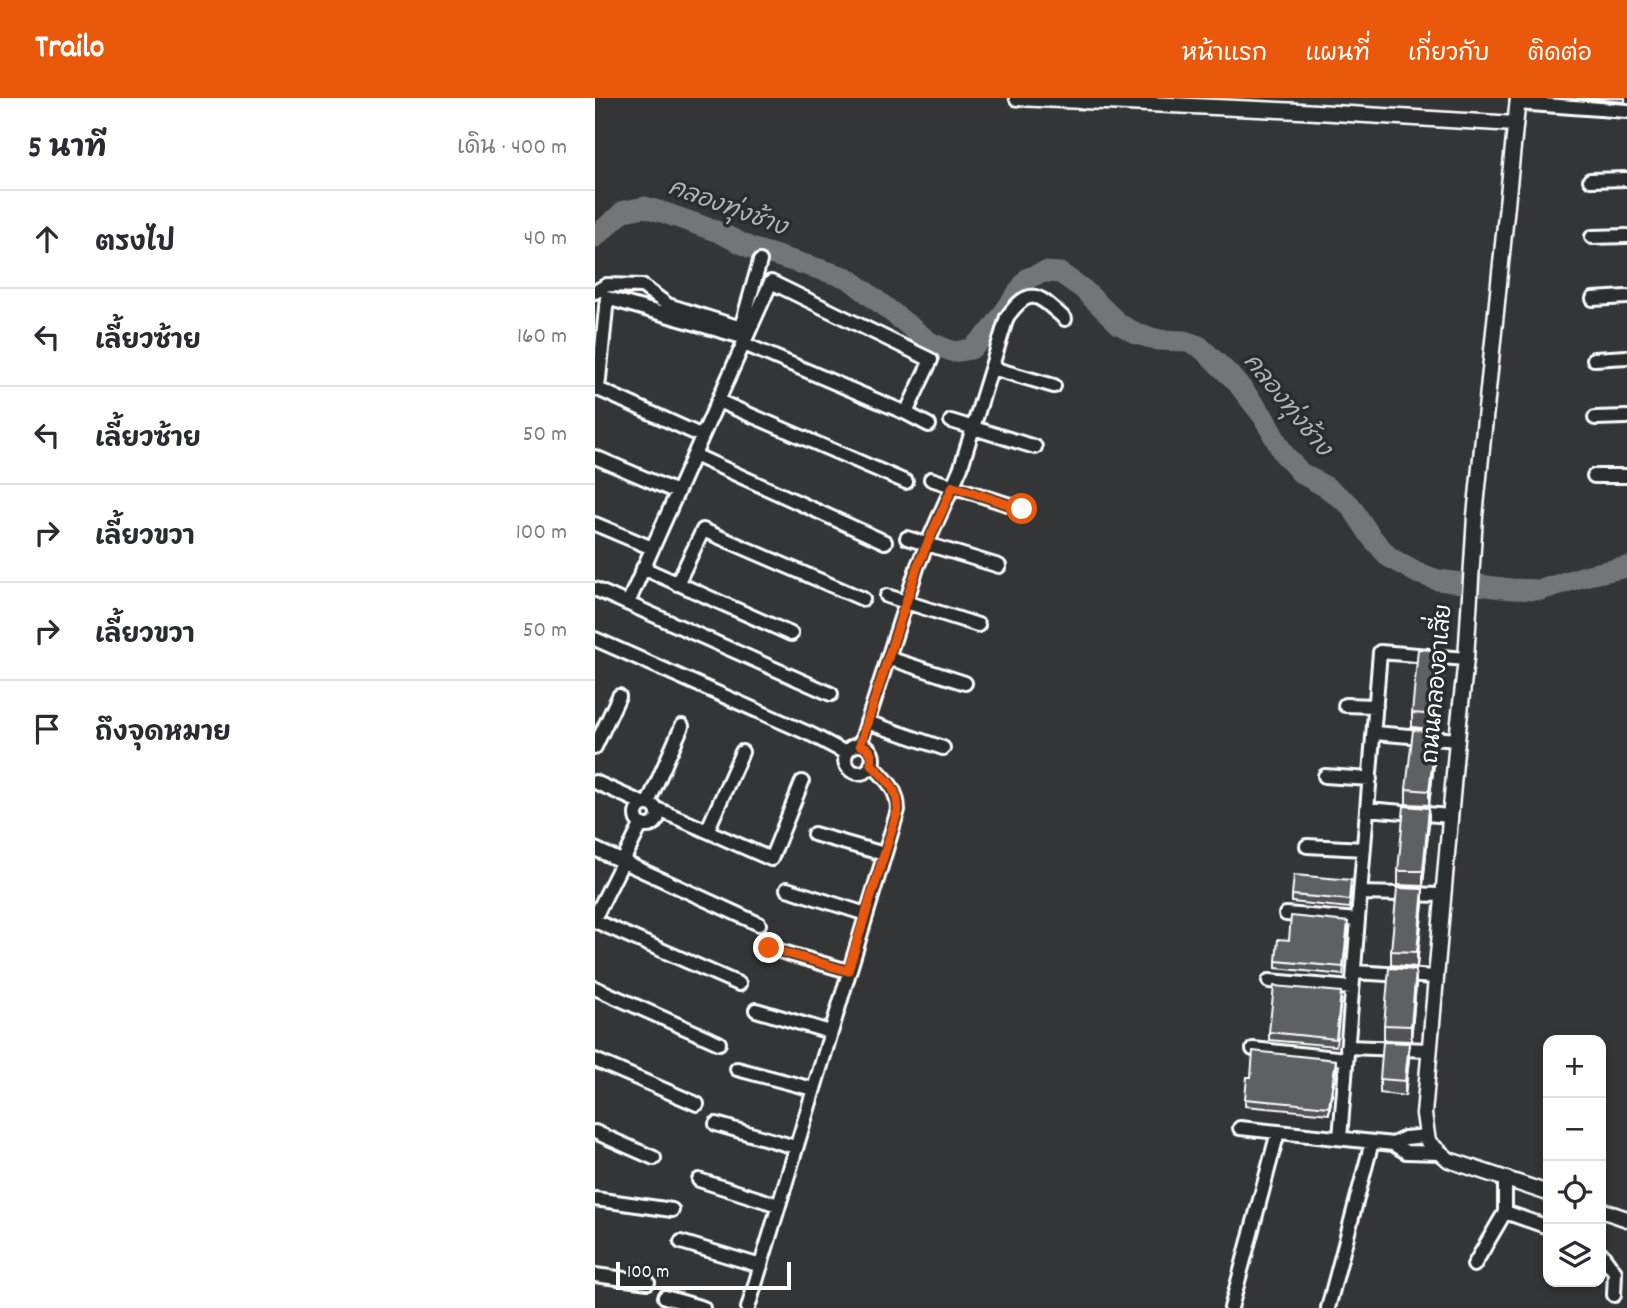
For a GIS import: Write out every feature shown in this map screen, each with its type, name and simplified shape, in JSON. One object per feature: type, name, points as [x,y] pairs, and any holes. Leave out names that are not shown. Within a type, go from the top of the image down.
[{"type":"street","points":[[1017,98],[1291,110],[1515,124]]},
{"type":"street","points":[[1518,100],[1627,111]]},
{"type":"street","name":"ถนนคลองอาเสี่ย","points":[[1427,1136],[1424,1114],[1466,659],[1476,502],[1518,100]]},
{"type":"street","points":[[1590,180],[1627,178]]},
{"type":"street","points":[[1593,237],[1627,236]]},
{"type":"street","points":[[595,292],[607,285],[642,286],[668,304],[741,328],[761,261]]},
{"type":"street","points":[[628,603],[771,282],[931,360],[906,413]]},
{"type":"street","points":[[860,745],[906,603],[974,428],[1007,317],[1024,297],[1035,295],[1065,318]]},
{"type":"street","points":[[702,436],[598,389],[607,298],[745,341],[929,425]]},
{"type":"street","points":[[1594,299],[1627,298]]},
{"type":"street","points":[[1594,359],[1627,357]]},
{"type":"street","points":[[992,368],[1054,386]]},
{"type":"street","points":[[718,401],[906,482]]},
{"type":"street","points":[[1595,418],[1627,417]]},
{"type":"street","points":[[951,421],[1035,447]]},
{"type":"street","points":[[694,455],[885,542]]},
{"type":"street","points":[[595,457],[677,492]]},
{"type":"street","points":[[1594,477],[1627,476]]},
{"type":"street","points":[[931,479],[1022,509]]},
{"type":"street","points":[[595,524],[652,548]]},
{"type":"street","points":[[677,584],[703,530],[863,599]]},
{"type":"street","points":[[907,538],[999,566]]},
{"type":"street","points":[[643,568],[791,634]]},
{"type":"street","points":[[595,589],[831,694]]},
{"type":"street","points":[[887,596],[978,625]]},
{"type":"street","points":[[595,639],[812,735],[846,753]]},
{"type":"street","points":[[1340,1138],[1380,652],[1466,659]]},
{"type":"street","points":[[888,658],[965,683]]},
{"type":"street","points":[[595,747],[619,696]]},
{"type":"street","points":[[1346,705],[1376,706]]},
{"type":"street","points":[[867,722],[943,748]]},
{"type":"street","points":[[649,806],[658,817],[655,823],[641,825],[636,819],[636,812],[649,806],[682,726]]},
{"type":"street","points":[[1374,733],[1457,740]]},
{"type":"street","points":[[860,745],[870,750],[871,764],[864,771],[852,770],[847,766],[846,753],[860,745]]},
{"type":"street","points":[[707,831],[743,752]]},
{"type":"street","points":[[748,1308],[898,810],[898,796],[890,783],[871,764]]},
{"type":"street","points":[[1325,776],[1370,779]]},
{"type":"street","points":[[595,782],[771,859],[802,782]]},
{"type":"street","points":[[1367,809],[1450,816]]},
{"type":"street","points":[[641,825],[595,919],[739,984]]},
{"type":"street","points":[[814,834],[884,854]]},
{"type":"street","points":[[1307,845],[1364,849]]},
{"type":"street","points":[[595,849],[759,924]]},
{"type":"street","points":[[787,889],[866,914]]},
{"type":"street","points":[[1360,893],[1443,895]]},
{"type":"street","points":[[1286,914],[1358,920]]},
{"type":"street","points":[[769,948],[848,971]]},
{"type":"street","points":[[1354,972],[1436,977]]},
{"type":"street","points":[[1269,981],[1352,988]]},
{"type":"street","points":[[595,988],[719,1043]]},
{"type":"street","points":[[756,1010],[830,1032]]},
{"type":"street","points":[[1253,1049],[1347,1053],[1429,1050]]},
{"type":"street","points":[[595,1060],[697,1104]]},
{"type":"street","points":[[737,1069],[813,1089]]},
{"type":"street","points":[[716,1124],[795,1147]]},
{"type":"street","points":[[1240,1128],[1393,1144],[1406,1152],[1441,1153]]},
{"type":"street","points":[[595,1132],[654,1158]]},
{"type":"street","points":[[1231,1308],[1278,1132]]},
{"type":"street","points":[[1393,1144],[1405,1138],[1427,1136],[1428,1142],[1449,1160],[1543,1190]]},
{"type":"street","points":[[1328,1308],[1371,1142]]},
{"type":"street","points":[[1474,1265],[1505,1212],[1505,1178]]},
{"type":"street","points":[[699,1180],[778,1205]]},
{"type":"street","points":[[595,1199],[672,1210]]},
{"type":"street","points":[[1505,1212],[1543,1225]]},
{"type":"street","points":[[1606,1212],[1627,1219]]},
{"type":"street","points":[[681,1242],[761,1266]]},
{"type":"street","points":[[1606,1260],[1615,1272],[1614,1295]]},
{"type":"street","points":[[595,1275],[648,1282]]},
{"type":"street","points":[[665,1297],[703,1308]]},
{"type":"building","points":[[1418,649],[1444,651],[1438,715],[1412,713]]},
{"type":"building","points":[[1413,730],[1436,732],[1429,791],[1406,789]]},
{"type":"building","points":[[1404,806],[1429,808],[1423,871],[1398,871]]},
{"type":"building","points":[[1294,875],[1351,880],[1349,900],[1292,895]]},
{"type":"building","points":[[1397,888],[1423,889],[1417,952],[1391,951]]},
{"type":"building","points":[[1291,916],[1348,922],[1343,967],[1276,961],[1278,939],[1289,940]]},
{"type":"building","points":[[1389,968],[1416,970],[1411,1026],[1384,1025]]},
{"type":"building","points":[[1274,986],[1341,992],[1336,1039],[1269,1032]]},
{"type":"building","points":[[1383,1042],[1409,1043],[1405,1081],[1380,1079]]},
{"type":"building","points":[[1253,1051],[1336,1060],[1329,1107],[1245,1099],[1247,1077],[1251,1077]]},
{"type":"waterway","name":"คลองทุ่งช้าง","points":[[595,237],[624,211],[645,207],[665,213],[716,231],[751,248],[848,278],[931,343],[954,352],[971,349],[991,331],[1028,278],[1044,272],[1060,273],[1083,289],[1119,324],[1137,334],[1199,346],[1235,380],[1263,416],[1283,453],[1301,473],[1350,505],[1372,538],[1389,557],[1417,573],[1438,580],[1541,590],[1588,575],[1627,567]]},
{"type":"route","points":[[769,948],[848,971],[898,810],[898,796],[890,783],[871,764],[870,750],[860,745],[918,565],[953,486],[1022,509]]}]
